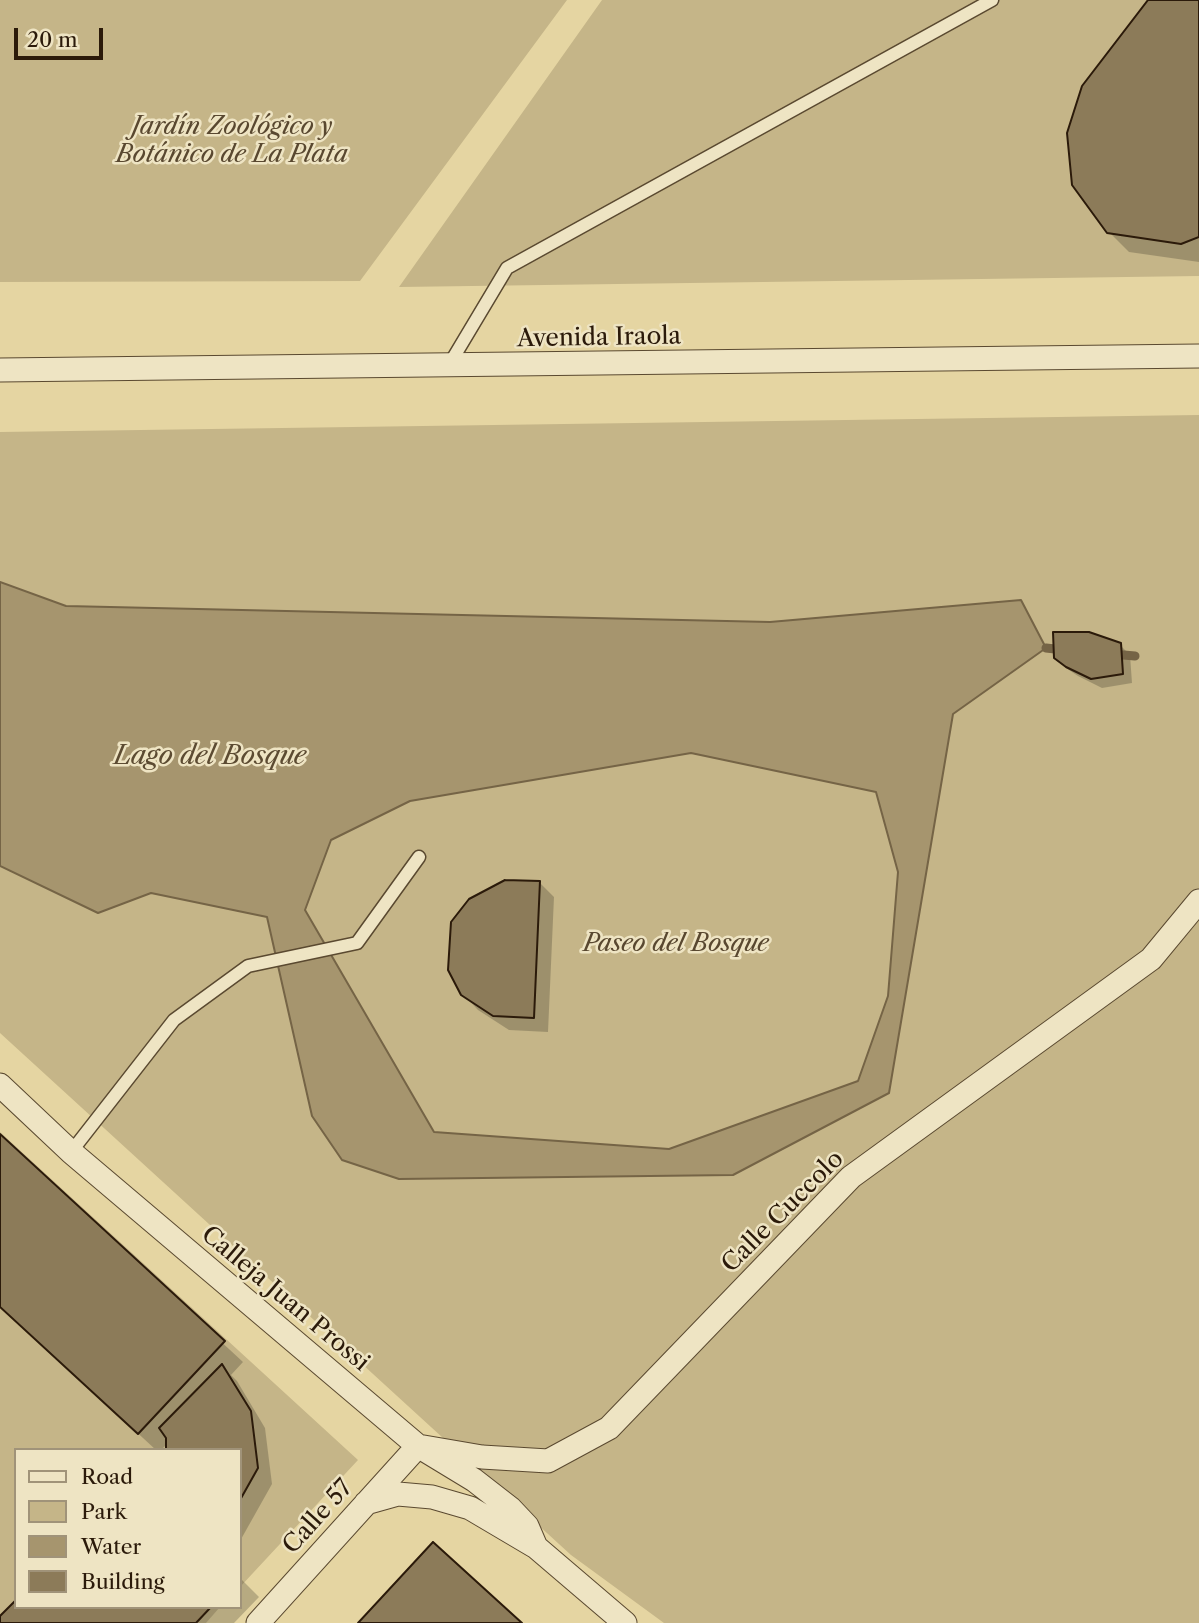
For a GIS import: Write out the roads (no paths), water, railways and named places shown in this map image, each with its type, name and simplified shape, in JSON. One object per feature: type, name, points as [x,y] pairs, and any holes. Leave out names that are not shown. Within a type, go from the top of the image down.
[{"type":"street","name":"Avenida Iraola","points":[[0,370],[1199,356]]},
{"type":"street","name":"Calle Cuccolo","points":[[418,1446],[482,1457],[548,1461],[609,1428],[851,1177],[1151,958],[1199,901]]},
{"type":"street","name":"Calleja Juan Prossi","points":[[0,1085],[71,1152],[418,1446],[474,1480],[510,1508],[527,1526],[536,1548]]},
{"type":"street","name":"Calle 57","points":[[258,1623],[418,1446]]},
{"type":"street","name":"Calleja Juan Prossi","points":[[366,1503],[398,1494],[432,1497],[470,1508],[536,1548],[625,1623]]},
{"type":"lane","points":[[449,366],[507,268],[992,0]]},
{"type":"lane","points":[[71,1152],[174,1020],[248,965],[357,943],[419,857]]},
{"type":"water","name":"Lago del Bosque","points":[[0,582],[66,606],[770,622],[1021,600],[1046,648],[953,714],[889,1093],[733,1175],[399,1179],[342,1160],[312,1116],[267,917],[151,893],[98,913],[0,866]],"holes":[[[691,753],[876,792],[898,872],[888,996],[858,1081],[669,1149],[434,1132],[305,910],[331,840],[410,801]]]},
{"type":"waterway","points":[[1046,648],[1064,650]]},
{"type":"waterway","points":[[1112,654],[1135,656]]},
{"type":"park label","name":"Jardín Zoológico y Botánico de La Plata","points":[[232,141]]},
{"type":"park label","name":"Paseo del Bosque","points":[[676,944]]}]
